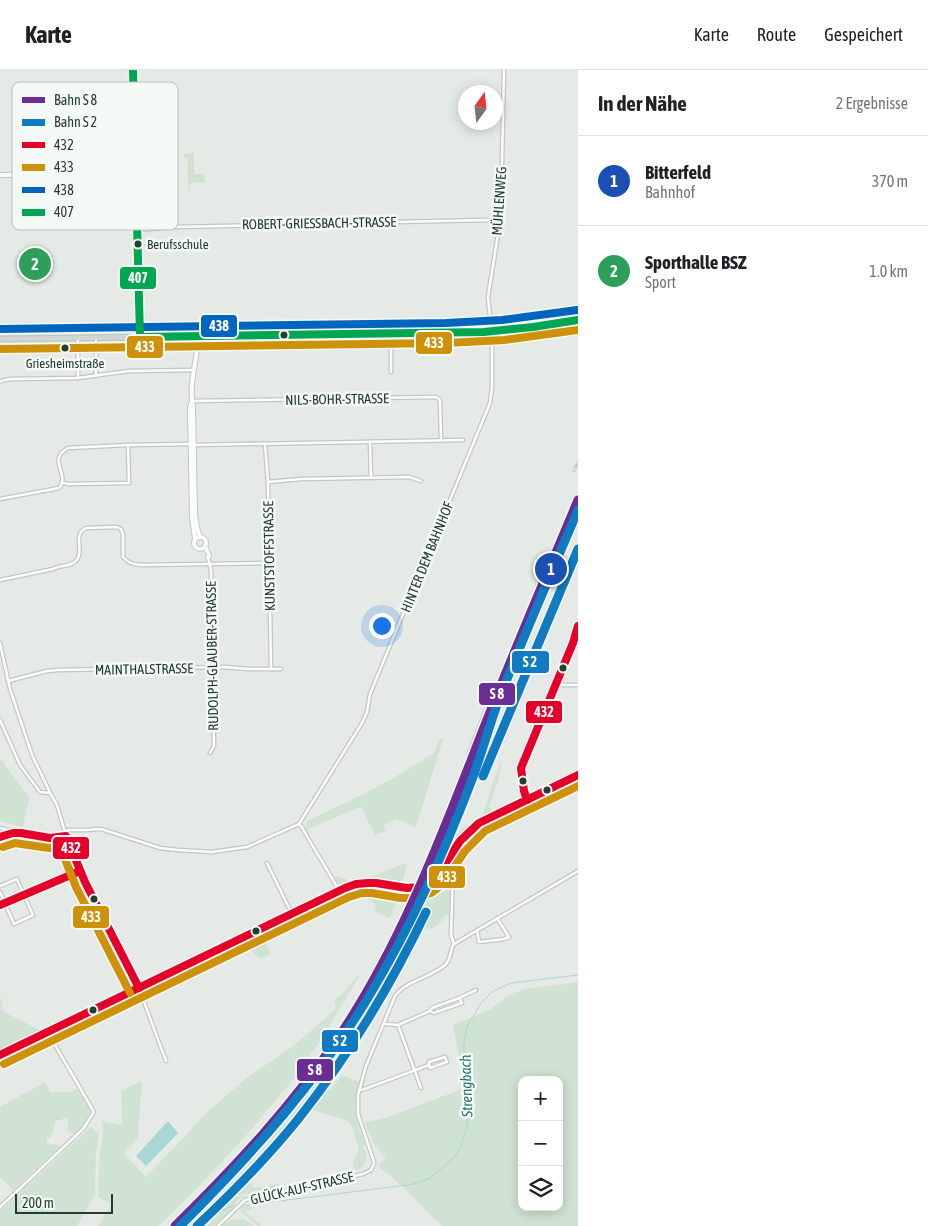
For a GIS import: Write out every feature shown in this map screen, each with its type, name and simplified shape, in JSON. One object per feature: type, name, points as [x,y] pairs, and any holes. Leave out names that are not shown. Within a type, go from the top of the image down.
[{"type":"main road","points":[[0,338],[391,334],[491,331],[578,320]]},
{"type":"main road","points":[[0,1055],[352,885],[368,882],[412,889],[424,885],[435,878],[457,844],[473,828],[488,818],[578,775]]},
{"type":"street","name":"MÜHLENWEG","points":[[491,331],[488,297],[500,221],[504,70]]},
{"type":"street","name":"ROBERT-GRIESSBACH-STRASSE","points":[[178,228],[500,221]]},
{"type":"street","points":[[138,230],[140,337]]},
{"type":"street","name":"HINTER DEM BAHNHOF","points":[[299,824],[367,712],[370,694],[488,407],[492,387],[491,331]]},
{"type":"street","points":[[391,334],[391,372]]},
{"type":"street","name":"RUDOLPH-GLAUBER-STRASSE","points":[[198,336],[190,408],[195,514],[197,528],[200,537],[205,540],[210,564],[214,746],[210,753]]},
{"type":"street","points":[[78,341],[78,378]]},
{"type":"street","points":[[96,341],[96,376]]},
{"type":"street","points":[[0,382],[4,380],[78,378],[129,371],[194,370]]},
{"type":"street","name":"NILS-BOHR-STRASSE","points":[[192,401],[436,397],[440,400],[441,440]]},
{"type":"street","points":[[0,500],[61,487],[63,483],[58,461],[60,454],[66,449],[73,447],[463,440]]},
{"type":"street","points":[[370,442],[371,478]]},
{"type":"street","name":"RUDOLPH-GLAUBER-STRASSE","points":[[193,444],[192,518],[194,546],[201,549],[208,558]]},
{"type":"street","name":"KUNSTSTOFFSTRASSE","points":[[265,444],[268,482],[271,669]]},
{"type":"street","points":[[63,483],[129,483],[128,445]]},
{"type":"street","points":[[268,482],[308,479],[409,477],[421,481]]},
{"type":"street","points":[[0,580],[72,564],[78,558],[80,552],[79,534],[82,529],[86,528],[121,529],[124,557],[132,564],[269,563]]},
{"type":"street","points":[[195,539],[200,537]]},
{"type":"street","points":[[201,549],[205,546]]},
{"type":"street","points":[[576,638],[575,634],[578,626]]},
{"type":"street","points":[[526,800],[521,768],[578,634]]},
{"type":"street","points":[[0,643],[8,681],[30,751],[57,805],[66,836],[80,870],[139,988],[166,1061]]},
{"type":"street","points":[[573,643],[578,644]]},
{"type":"street","name":"MAINTHALSTRASSE","points":[[8,681],[58,670],[280,669]]},
{"type":"street","points":[[556,684],[578,685]]},
{"type":"street","points":[[0,720],[20,765],[40,792],[50,794]]},
{"type":"street","points":[[65,831],[101,829],[160,848],[212,852],[247,847],[299,824],[339,891]]},
{"type":"street","points":[[0,828],[13,833]]},
{"type":"street","points":[[0,837],[13,833],[26,833],[50,838],[66,836]]},
{"type":"street","points":[[477,835],[476,841],[457,860],[453,869],[451,935],[454,944],[578,871]]},
{"type":"street","points":[[267,863],[292,914]]},
{"type":"street","points":[[0,905],[80,870]]},
{"type":"street","points":[[0,886],[17,879],[33,915],[14,924],[0,892]]},
{"type":"street","points":[[477,930],[478,942],[509,937],[496,918]]},
{"type":"street","name":"GLÜCK-AUF-STRASSE","points":[[218,1226],[242,1202],[250,1199],[363,1174],[371,1170],[374,1162],[358,1114],[357,1100],[366,1066],[395,996],[404,987],[444,966],[450,959],[451,948],[454,944]]},
{"type":"street","points":[[384,1024],[398,1024],[476,990]]},
{"type":"street","points":[[430,1011],[434,1013],[462,1003],[459,998]]},
{"type":"street","points":[[398,1024],[421,1088]]},
{"type":"street","points":[[0,1207],[83,1129],[94,1112],[47,1031]]},
{"type":"street","points":[[359,1090],[429,1065],[429,1062],[444,1057],[446,1062],[430,1068],[429,1065]]},
{"type":"green space","points":[[194,153],[194,174],[204,174],[205,182],[190,183],[189,198],[187,158],[184,158],[184,154]]},
{"type":"green space","points":[[41,252],[42,275],[28,275],[28,253]]},
{"type":"green space","points":[[578,311],[578,317],[533,324],[517,324],[523,315]]},
{"type":"green space","points":[[440,738],[443,739],[416,827],[396,819],[383,825],[386,831],[375,835],[361,807],[306,830],[307,821],[366,793],[434,753]]},
{"type":"green space","points":[[0,758],[29,798],[23,827],[0,821]]},
{"type":"green space","points":[[502,759],[499,779],[489,807],[493,811],[461,834],[451,845],[448,844],[463,828],[483,814]]},
{"type":"green space","points":[[407,864],[402,882],[403,885],[381,879],[367,878],[340,884],[335,878],[337,876],[351,881],[373,876]]},
{"type":"green space","points":[[444,872],[446,875],[451,874],[450,915],[445,915],[442,921],[435,927],[422,930],[407,941],[370,1007],[320,1085],[330,1091],[342,1075],[359,1082],[355,1107],[357,1122],[365,1145],[363,1146],[366,1153],[364,1165],[357,1170],[352,1166],[359,1149],[352,1126],[348,1121],[303,1107],[245,1175],[254,1188],[278,1184],[279,1188],[256,1193],[219,1197],[219,1200],[244,1196],[213,1226],[188,1226],[263,1149],[294,1113],[339,1053],[375,997],[411,930],[431,886],[439,880]]},
{"type":"green space","points":[[361,887],[379,887],[400,892],[390,919],[374,910],[377,905],[357,891],[350,892],[295,916],[349,891]]},
{"type":"green space","points":[[262,937],[271,954],[260,959],[246,945]]},
{"type":"green space","points":[[362,971],[321,1040],[291,1082],[244,1138],[159,1226],[98,1226],[111,1204],[98,1197],[103,1131],[102,1121],[122,1125],[121,1091],[142,1081],[138,1139],[124,1153],[146,1177],[204,1115],[249,1076],[292,1047],[336,1009],[334,1000],[344,992]]},
{"type":"green space","points":[[578,982],[578,1226],[443,1226],[404,1188],[379,1167],[386,1157],[374,1145],[365,1122],[385,1118],[465,1088],[453,1025],[491,1009],[508,995],[525,989]]},
{"type":"green space","points":[[0,996],[4,1012],[40,1030],[0,1051]]},
{"type":"green space","points":[[45,1082],[50,1092],[71,1092],[77,1089],[91,1111],[82,1127],[74,1135],[67,1130],[69,1121],[64,1117],[61,1121],[56,1120],[51,1137],[47,1138],[47,1145],[55,1144],[60,1147],[13,1190],[0,1177],[0,1107]]},
{"type":"green space","points":[[91,1127],[99,1134],[96,1152],[95,1195],[77,1226],[0,1226],[0,1211]]},
{"type":"green space","points":[[250,1206],[251,1210],[244,1211],[262,1226],[258,1226],[240,1211],[241,1207]]},
{"type":"green space","points":[[244,1219],[254,1226],[221,1226],[227,1221]]},
{"type":"water","points":[[168,1121],[178,1133],[146,1166],[136,1156]]},
{"type":"waterway","name":"Strengbach","points":[[241,1206],[414,1184],[430,1178],[453,1159],[460,1148],[467,1127],[469,1094],[464,1042],[467,1027],[481,1003],[493,991],[511,983],[578,975]]},
{"type":"waterway","name":"Strengbach","points":[[205,1226],[223,1210],[237,1206]]},
{"type":"railway","points":[[574,471],[578,462]]},
{"type":"railway","points":[[467,755],[489,700]]},
{"type":"transit line","name":"407","points":[[133,70],[133,82]]},
{"type":"transit line","name":"407","points":[[137,230],[140,337]]},
{"type":"transit line","name":"438","points":[[0,329],[446,323],[502,320],[577,310]]},
{"type":"transit line","name":"407","points":[[140,337],[484,332],[578,320]]},
{"type":"transit line","name":"433","points":[[0,349],[446,343],[504,340],[578,330]]},
{"type":"transit line","points":[[175,1226],[241,1158],[283,1111],[322,1061],[363,999],[420,886],[578,500]]},
{"type":"transit line","points":[[180,1226],[284,1115],[330,1055],[387,966],[427,887],[451,832],[473,777],[508,678],[578,510]]},
{"type":"transit line","points":[[483,776],[578,549]]},
{"type":"transit line","name":"432","points":[[527,800],[521,768],[573,643],[578,626]]},
{"type":"transit line","name":"432","points":[[0,1055],[345,888],[356,884],[368,883],[407,888],[420,887],[431,881],[439,873],[460,841],[479,823],[578,775]]},
{"type":"transit line","name":"433","points":[[4,1064],[349,897],[362,893],[372,893],[400,898],[414,898],[431,893],[443,884],[465,851],[485,831],[578,786]]},
{"type":"transit line","name":"432","points":[[0,837],[13,833],[50,838],[66,836],[85,882],[139,988]]},
{"type":"transit line","name":"433","points":[[57,839],[76,887],[130,993]]},
{"type":"transit line","name":"433","points":[[3,847],[15,843],[49,848],[67,846]]},
{"type":"transit line","name":"432","points":[[0,905],[80,871]]},
{"type":"transit line","points":[[197,1226],[263,1160],[335,1070],[384,993],[426,912]]},
{"type":"place","name":"Berufsschule","points":[[138,244]]},
{"type":"place","name":"Sporthalle BSZ","points":[[35,264]]},
{"type":"place","name":"Griesheimstraße","points":[[65,348]]},
{"type":"place","name":"Bitterfeld","points":[[551,569]]}]
